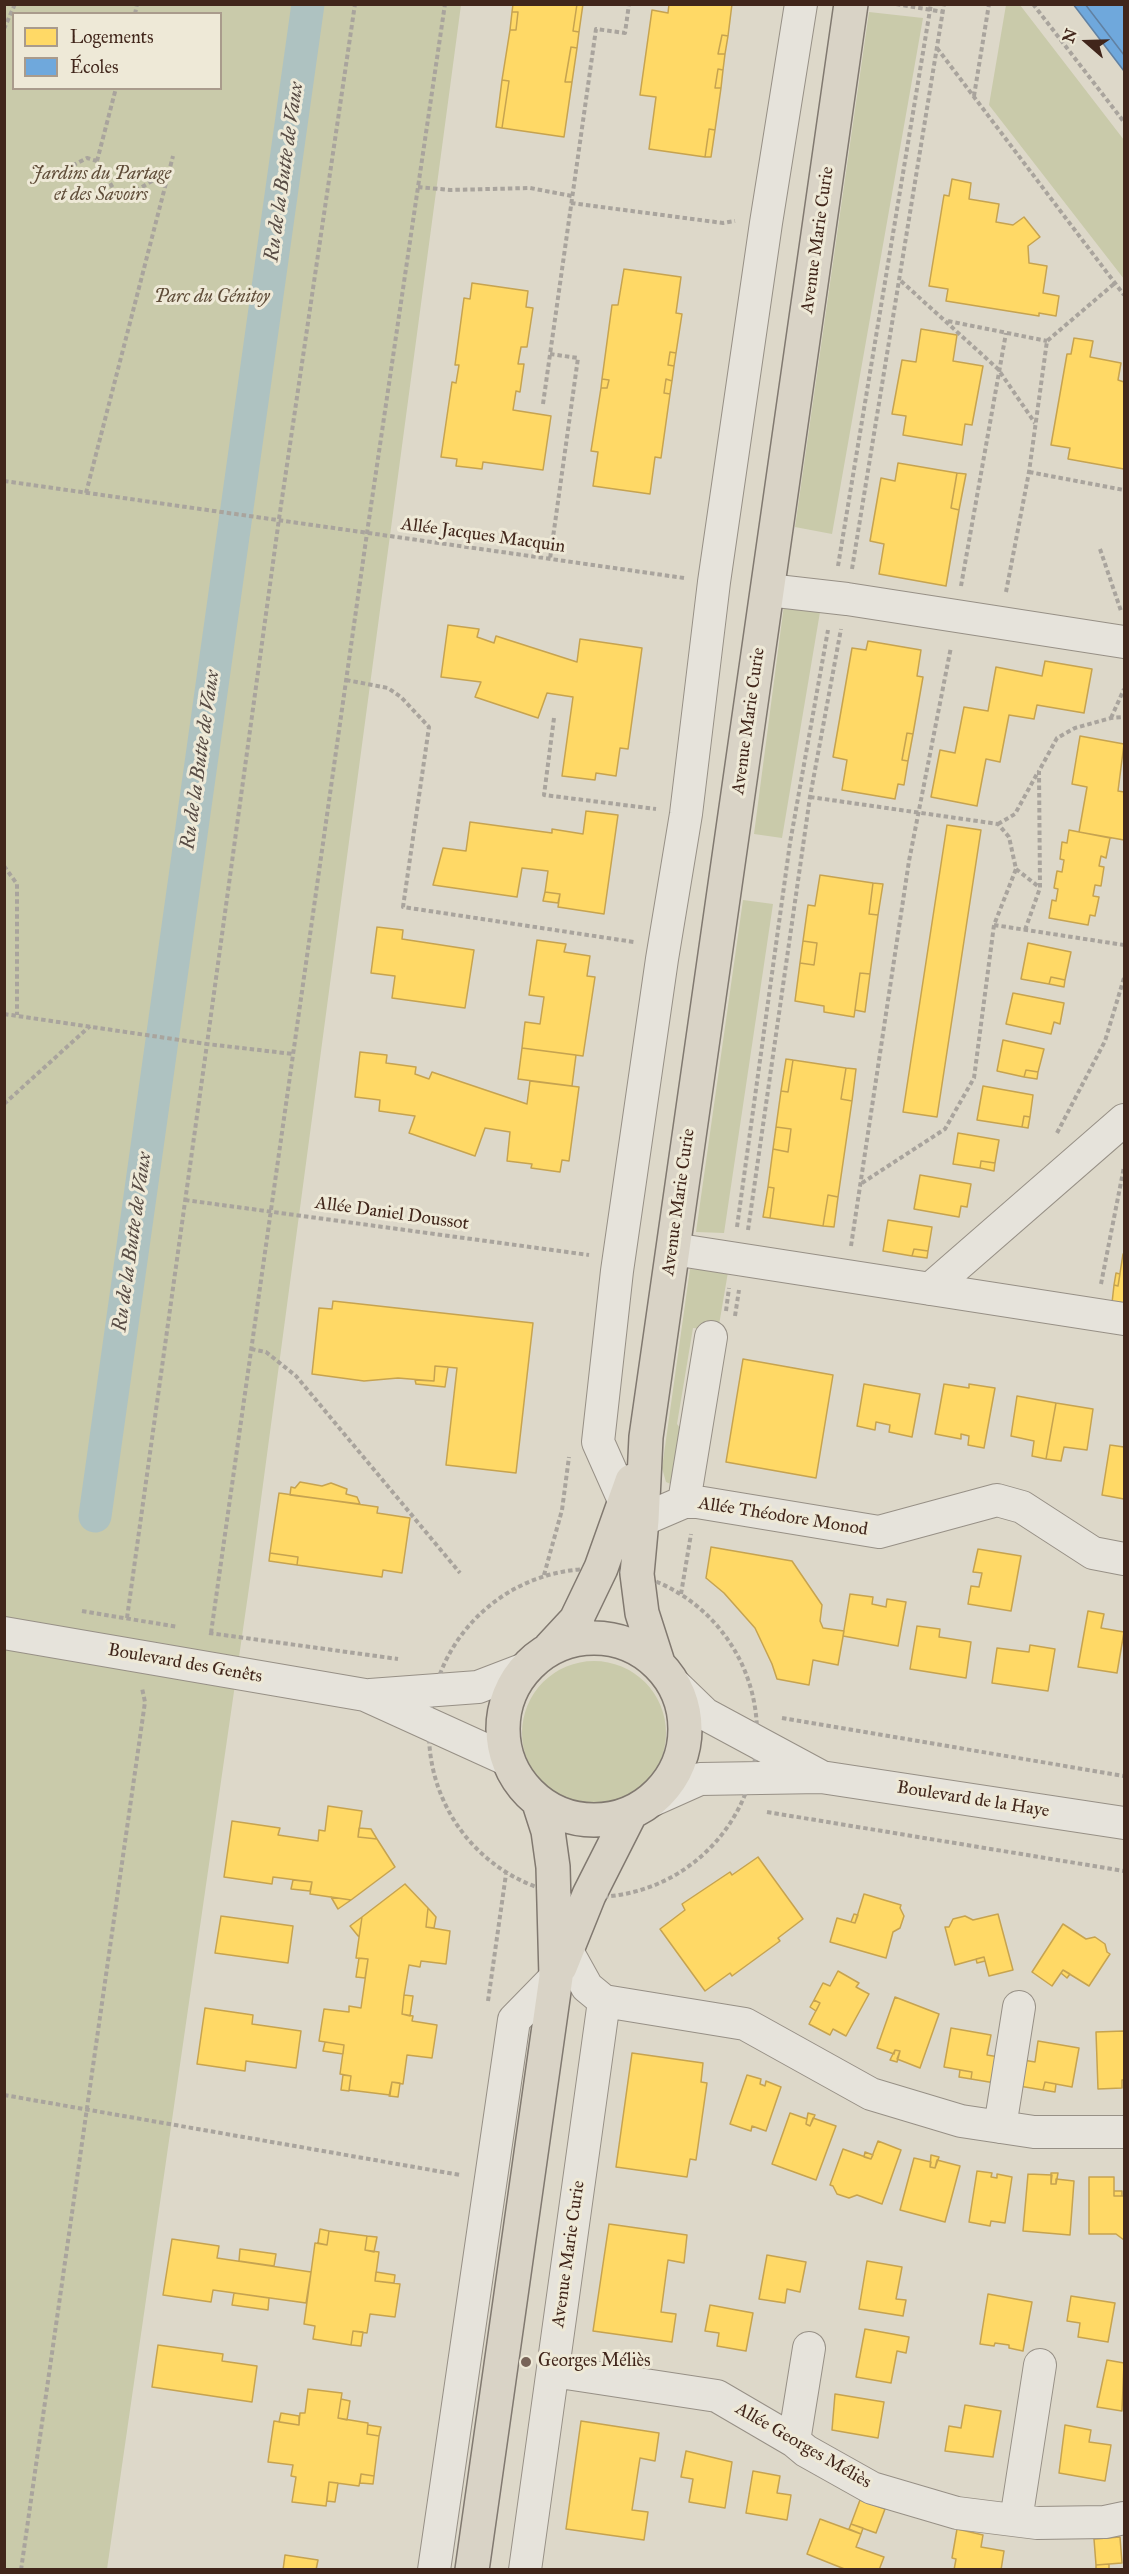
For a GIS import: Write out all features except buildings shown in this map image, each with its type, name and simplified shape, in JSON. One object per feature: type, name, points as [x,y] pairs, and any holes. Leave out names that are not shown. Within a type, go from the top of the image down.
[{"type":"main road","name":"Avenue Marie Curie","points":[[667,1675],[649,1641],[638,1591],[634,1513],[851,4]]},
{"type":"main road","name":"Avenue Marie Curie","points":[[536,1660],[576,1620],[601,1569],[634,1513]]},
{"type":"main road","points":[[472,2570],[562,1964],[589,1895],[642,1807],[673,1776],[684,1747],[685,1716],[667,1675],[634,1646],[606,1638],[576,1639],[536,1660],[512,1689],[504,1712],[503,1736],[508,1760],[520,1784],[539,1803],[568,1817],[599,1821],[642,1807]]},
{"type":"main road","points":[[539,1803],[548,1831],[562,1964]]},
{"type":"street","points":[[634,1513],[598,1442],[617,1271],[662,959],[686,814],[714,582],[766,223],[801,4]]},
{"type":"street","points":[[768,590],[840,598],[1125,642]]},
{"type":"street","points":[[930,1289],[1125,1120]]},
{"type":"street","points":[[673,1249],[1110,1316]]},
{"type":"street","points":[[691,1502],[716,1339]]},
{"type":"street","name":"Allée Théodore Monod","points":[[634,1513],[691,1502],[879,1532],[997,1500],[1022,1507],[1093,1553],[1125,1559]]},
{"type":"street","name":"Boulevard des Genêts","points":[[4,1633],[365,1695],[478,1687],[536,1660]]},
{"type":"street","name":"Boulevard de la Haye","points":[[667,1675],[705,1714],[821,1777]]},
{"type":"street","name":"Boulevard des Genêts","points":[[365,1695],[508,1760]]},
{"type":"street","name":"Boulevard de la Haye","points":[[642,1807],[700,1779],[821,1777],[1125,1823]]},
{"type":"street","points":[[434,2570],[514,2020],[562,1964],[604,2001],[745,2024],[871,2094],[961,2121],[1034,2132],[1125,2132]]},
{"type":"street","name":"Avenue Marie Curie","points":[[525,2570],[604,2001]]},
{"type":"street","points":[[1000,2127],[1019,2007]]},
{"type":"street","points":[[794,2440],[809,2348]]},
{"type":"street","points":[[1016,2520],[1040,2365]]},
{"type":"street","name":"Allée Georges Méliès","points":[[553,2371],[717,2396],[794,2440],[806,2451],[872,2488],[957,2513],[1037,2523],[1105,2522],[1125,2518]]},
{"type":"path","points":[[4,29],[15,4]]},
{"type":"path","points":[[127,1618],[279,519],[355,4]]},
{"type":"path","points":[[211,1633],[367,532],[446,4]]},
{"type":"path","points":[[543,404],[596,29],[625,33],[628,4]]},
{"type":"path","points":[[896,4],[930,7],[943,12]]},
{"type":"path","points":[[930,7],[840,598],[810,797],[738,1260],[716,1339],[731,1341],[738,1260],[790,843],[840,598],[901,281],[944,4]]},
{"type":"path","points":[[974,96],[989,4]]},
{"type":"path","points":[[1033,4],[1125,122]]},
{"type":"path","points":[[937,48],[1125,296]]},
{"type":"path","points":[[97,161],[115,90]]},
{"type":"path","points":[[86,493],[173,156]]},
{"type":"path","points":[[66,169],[87,158],[97,161],[120,200],[169,171]]},
{"type":"path","points":[[418,187],[450,190],[530,188],[572,196]]},
{"type":"path","points":[[571,203],[723,223],[747,220],[766,223]]},
{"type":"path","points":[[901,281],[998,369],[1036,423]]},
{"type":"path","points":[[1001,622],[1029,472],[1047,341],[1115,283]]},
{"type":"path","points":[[947,321],[1047,341]]},
{"type":"path","points":[[847,1276],[909,861],[957,616],[1006,333]]},
{"type":"path","points":[[550,354],[578,358],[550,559]]},
{"type":"path","points":[[1029,472],[1125,490]]},
{"type":"path","name":"Allée Jacques Macquin","points":[[4,481],[693,579]]},
{"type":"path","points":[[1100,549],[1125,621]]},
{"type":"path","points":[[346,680],[388,688],[401,697],[429,727],[403,907],[641,943]]},
{"type":"path","points":[[1111,717],[1125,689]]},
{"type":"path","points":[[810,797],[998,824],[1015,814],[1057,738],[1076,728],[1111,717],[1125,717]]},
{"type":"path","points":[[554,718],[544,795],[686,814]]},
{"type":"path","points":[[1025,930],[1040,888],[1039,771]]},
{"type":"path","points":[[861,1183],[945,1129],[974,1078],[994,925],[1016,869],[1009,837],[998,824]]},
{"type":"path","points":[[4,866],[18,884],[17,1015]]},
{"type":"path","points":[[1016,869],[1040,888]]},
{"type":"path","points":[[994,925],[1125,945]]},
{"type":"path","points":[[1055,1137],[1105,1041],[1125,978]]},
{"type":"path","points":[[4,1014],[207,1044],[293,1054]]},
{"type":"path","points":[[4,1104],[90,1025]]},
{"type":"path","points":[[1110,1316],[1125,1167]]},
{"type":"path","name":"Allée Daniel Doussot","points":[[185,1200],[596,1256]]},
{"type":"path","points":[[251,1348],[266,1352],[296,1376],[460,1573]]},
{"type":"path","points":[[681,1594],[691,1502]]},
{"type":"path","points":[[433,1664],[445,1665],[463,1631],[484,1609],[508,1590],[544,1575],[587,1570]]},
{"type":"path","points":[[656,1581],[681,1594],[728,1637],[749,1679],[755,1710],[755,1725]]},
{"type":"path","points":[[71,1609],[188,1629]]},
{"type":"path","points":[[199,1631],[410,1660]]},
{"type":"path","points":[[21,2570],[145,1702],[141,1687]]},
{"type":"path","points":[[755,1710],[764,1715]]},
{"type":"path","points":[[775,1717],[1125,1776]]},
{"type":"path","points":[[429,1748],[436,1784],[453,1820],[468,1841],[494,1866],[537,1887]]},
{"type":"path","points":[[603,1897],[650,1888],[673,1880],[692,1868],[708,1852],[739,1808],[750,1810]]},
{"type":"path","points":[[762,1812],[1125,1871]]},
{"type":"path","points":[[4,2095],[490,2180]]},
{"type":"green space","name":"Parc du Génitoy","points":[[5,5],[461,5],[251,1574],[107,2569],[5,2570]]},
{"type":"green space","points":[[1006,5],[1020,5],[1124,140],[1124,279],[989,105]]},
{"type":"green space","points":[[869,12],[923,18],[832,534],[795,527]]},
{"type":"green space","points":[[784,605],[820,612],[782,838],[754,834]]},
{"type":"green space","points":[[743,900],[773,904],[724,1233],[696,1232]]},
{"type":"green space","points":[[690,1269],[728,1272],[718,1331],[693,1328],[677,1424],[684,1433],[673,1485],[666,1482],[662,1468]]},
{"type":"green space","points":[[594,1661],[621,1667],[634,1673],[645,1682],[654,1693],[660,1706],[666,1733],[660,1760],[654,1773],[645,1784],[634,1793],[621,1799],[594,1805],[567,1799],[554,1793],[543,1784],[534,1773],[528,1760],[522,1733],[528,1706],[534,1693],[543,1682],[554,1673],[567,1667]]},
{"type":"waterway","name":"Ru de la Butte de Vaux","points":[[95,1516],[308,4]]},
{"type":"place","name":"Georges Méliès","points":[[526,2362]]},
{"type":"park label","name":"Jardins du Partage et des Savoirs","points":[[101,186]]}]
